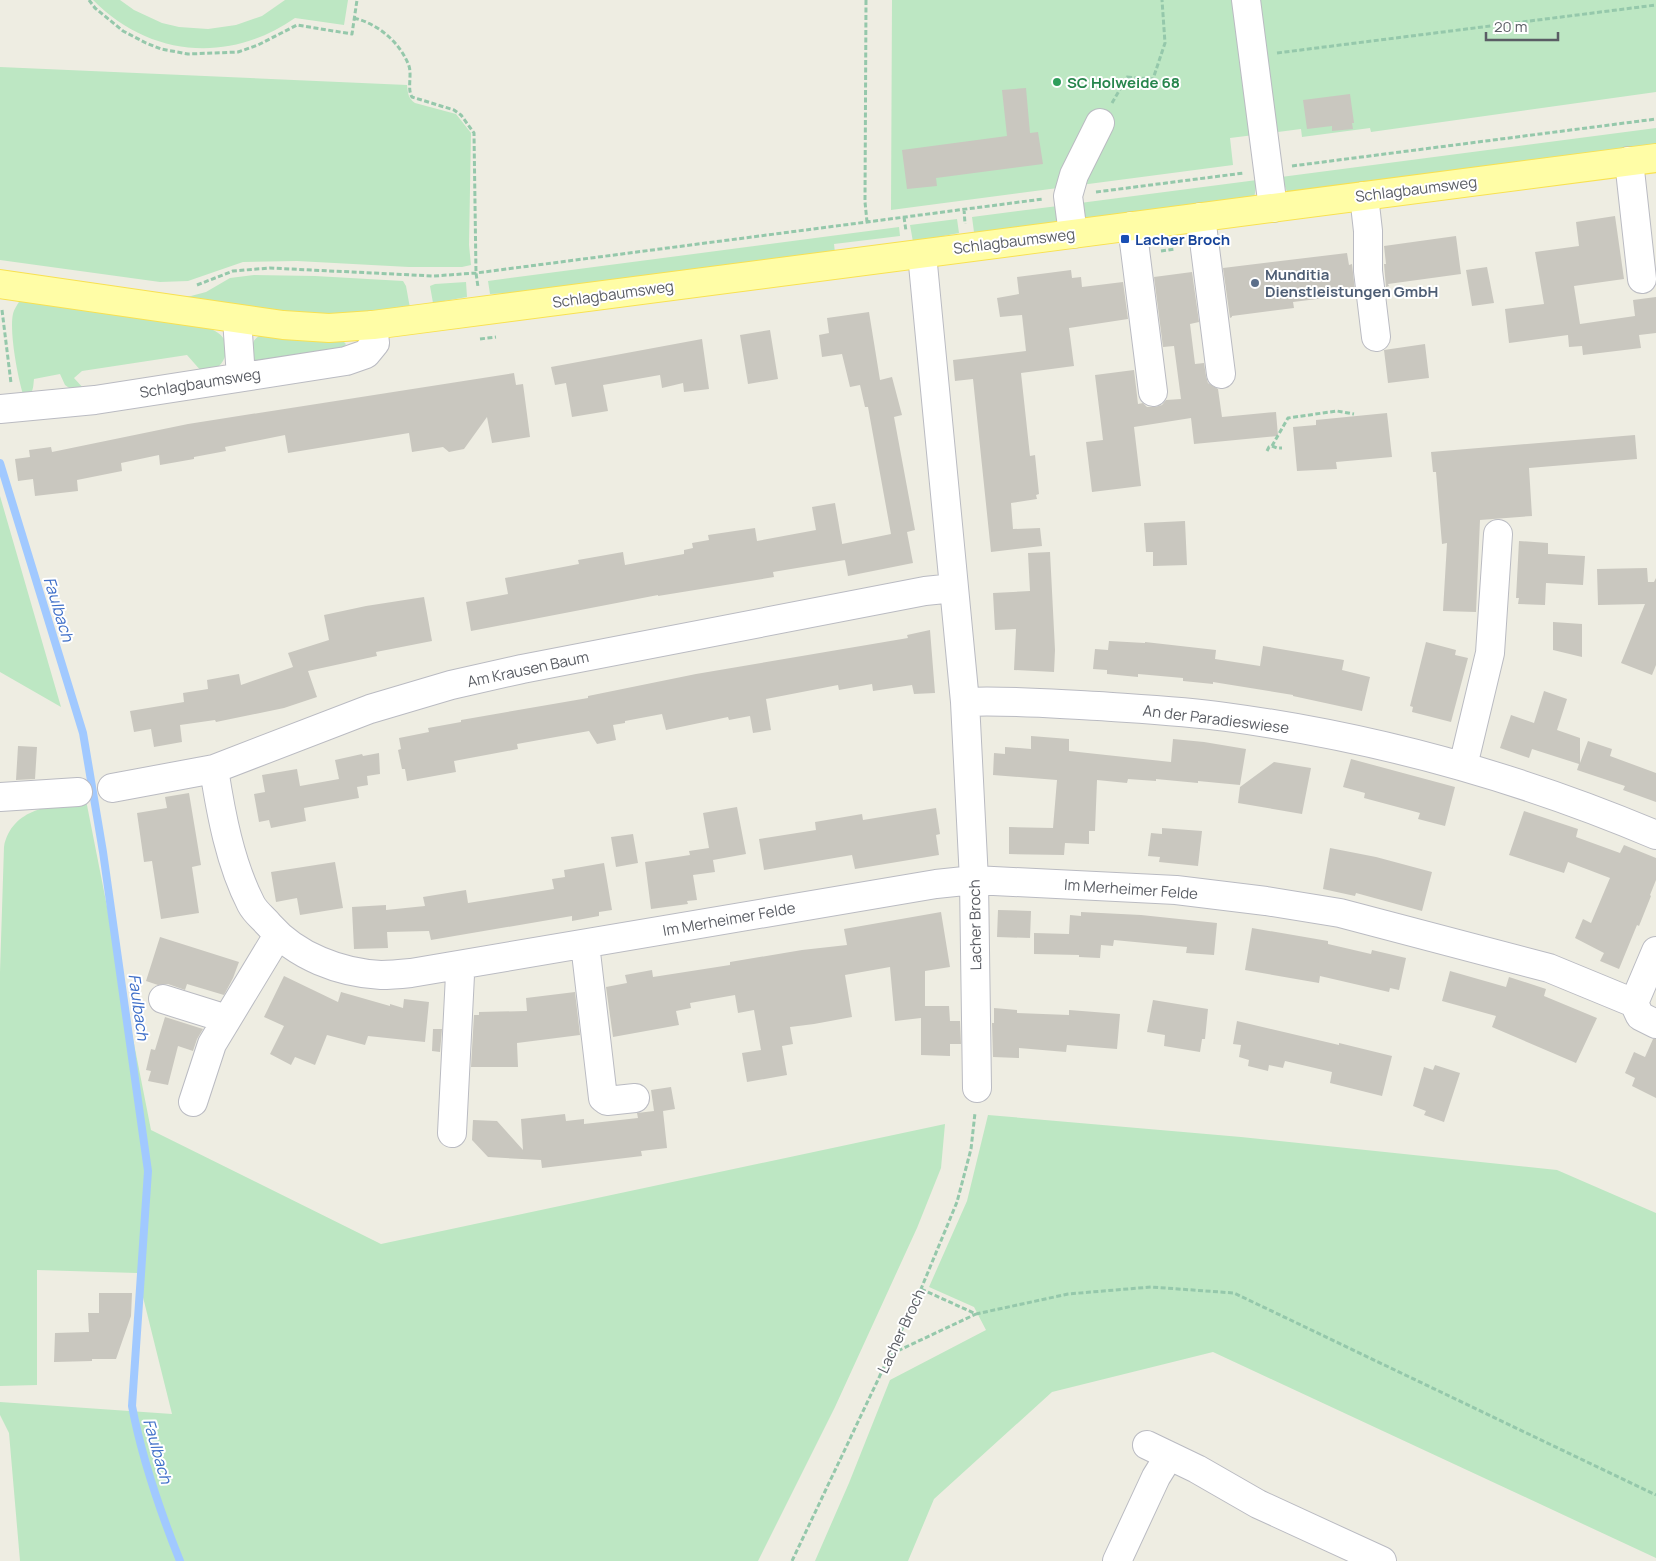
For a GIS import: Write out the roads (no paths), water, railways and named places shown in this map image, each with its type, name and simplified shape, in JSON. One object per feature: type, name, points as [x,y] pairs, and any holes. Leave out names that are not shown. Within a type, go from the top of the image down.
[{"type":"main road","name":"Schlagbaumsweg","points":[[1,296],[283,325],[329,328],[373,325],[1656,158]]},
{"type":"street","points":[[1246,0],[1273,208]]},
{"type":"street","points":[[1073,234],[1068,196],[1074,175],[1100,123]]},
{"type":"street","points":[[1629,161],[1642,279]]},
{"type":"street","points":[[1364,196],[1368,231],[1368,270],[1376,336]]},
{"type":"street","points":[[1201,217],[1221,374]]},
{"type":"street","points":[[1132,226],[1153,392]]},
{"type":"street","name":"Lacher Broch","points":[[922,254],[965,702],[974,880],[977,1088]]},
{"type":"street","points":[[237,319],[240,377]]},
{"type":"street","name":"Schlagbaumsweg","points":[[6,397],[96,400],[346,361],[366,354],[375,343],[373,325]]},
{"type":"street","points":[[1464,766],[1490,653],[1498,534]]},
{"type":"street","name":"Am Krausen Baum","points":[[112,788],[214,769],[370,709],[451,685],[522,669],[829,609],[925,591],[954,588]]},
{"type":"street","name":"An der Paradieswiese","points":[[965,702],[1001,700],[1226,717],[1354,739],[1464,766],[1605,814],[1656,835]]},
{"type":"street","name":"Im Merheimer Felde","points":[[214,769],[219,800],[237,873],[252,906],[278,935],[311,957],[345,970],[381,975],[411,973],[926,886],[974,880],[1176,890],[1340,913],[1549,968],[1634,1003],[1640,1016],[1656,1024]]},
{"type":"street","points":[[0,797],[78,792]]},
{"type":"street","points":[[193,1102],[212,1044],[278,935]]},
{"type":"street","points":[[585,944],[603,1098],[607,1101],[635,1098]]},
{"type":"street","points":[[1634,1003],[1656,951]]},
{"type":"street","points":[[452,1133],[459,965]]},
{"type":"street","points":[[163,999],[227,1019]]},
{"type":"street","points":[[1117,1561],[1156,1477],[1158,1450],[1197,1469],[1258,1504],[1382,1561]]},
{"type":"waterway","name":"Faulbach","points":[[0,463],[83,733],[103,852],[148,1171],[132,1406],[152,1485],[180,1561]]},
{"type":"place","name":"SC Holweide 68","points":[[1057,82]]},
{"type":"place","name":"Lacher Broch","points":[[1125,239]]},
{"type":"place","name":"Munditia Dienstleistungen GmbH","points":[[1255,283]]}]
